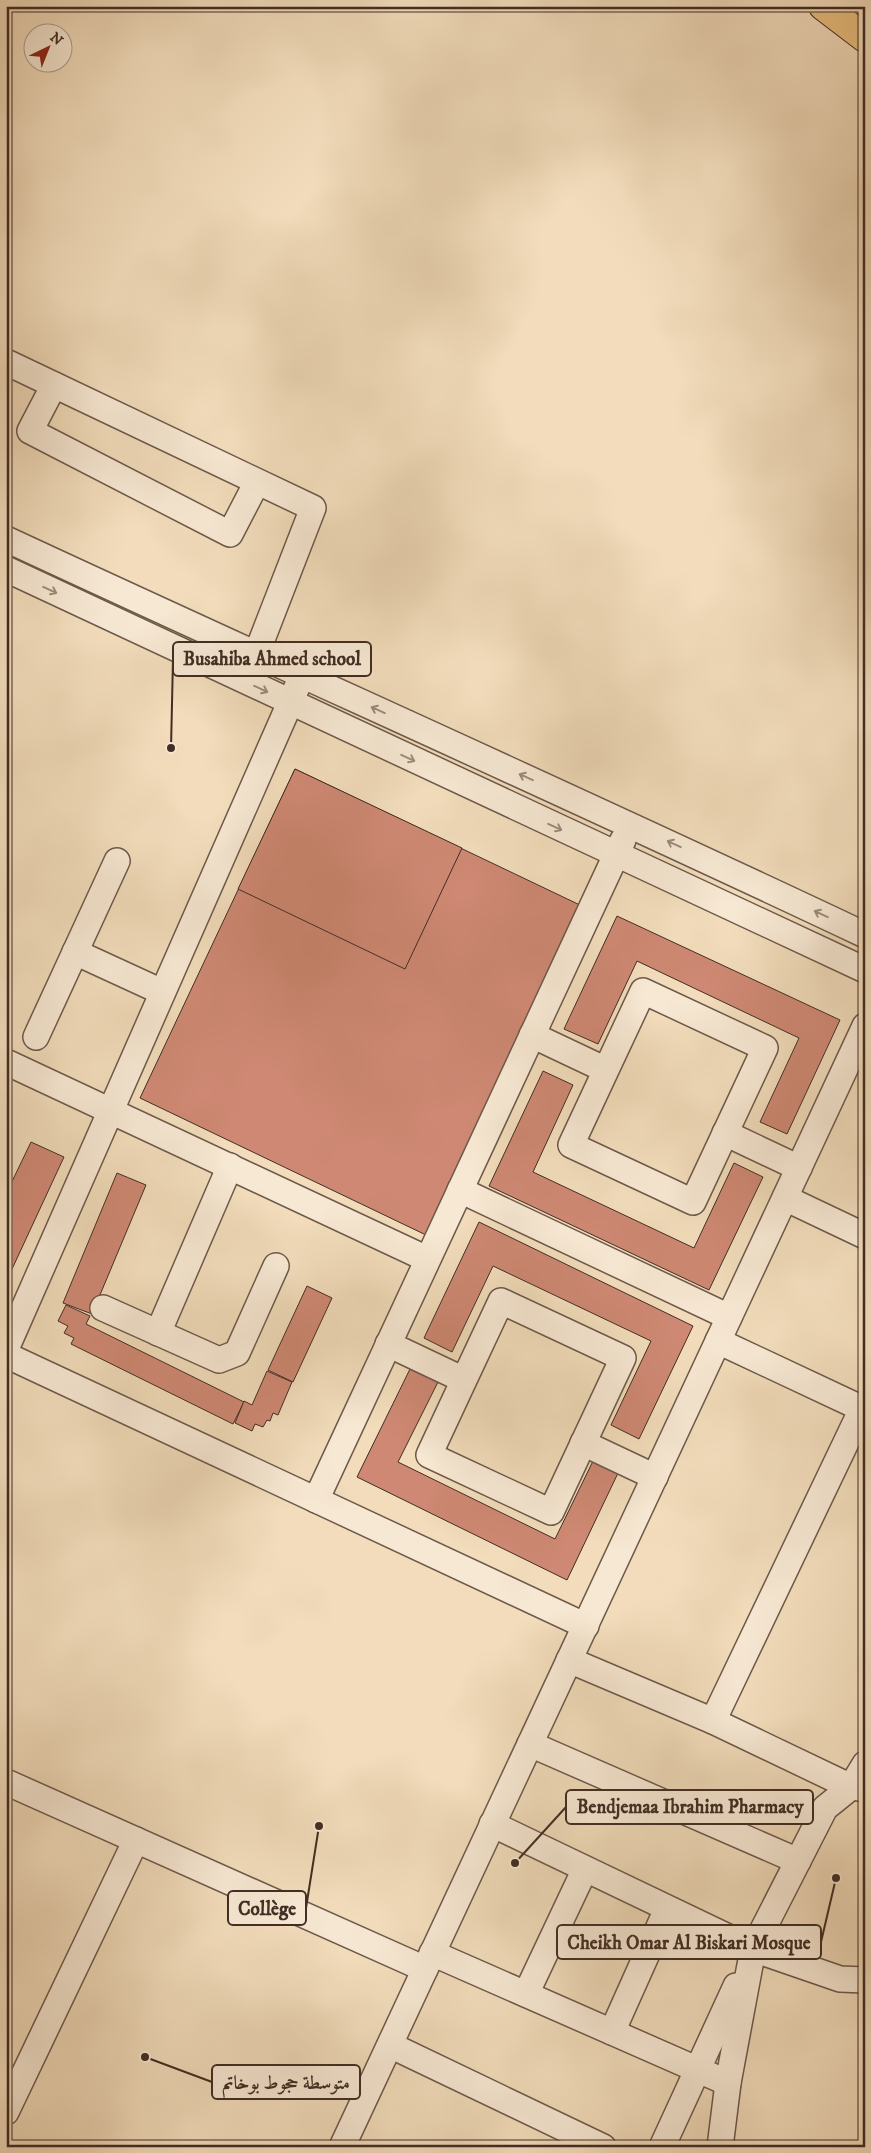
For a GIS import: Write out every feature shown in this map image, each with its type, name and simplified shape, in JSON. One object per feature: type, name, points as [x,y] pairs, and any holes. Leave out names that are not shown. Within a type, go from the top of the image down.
[{"type":"highway","points":[[823,6],[865,38]]},
{"type":"street","points":[[6,362],[312,508],[256,655]]},
{"type":"street","points":[[54,385],[30,431],[230,534],[256,482]]},
{"type":"street","points":[[6,539],[256,655],[630,824],[865,935]]},
{"type":"street","points":[[6,569],[865,970]]},
{"type":"street","points":[[6,1349],[302,676]]},
{"type":"street","points":[[316,1500],[630,824]]},
{"type":"street","points":[[36,1037],[117,861]]},
{"type":"street","points":[[75,952],[162,992]]},
{"type":"street","points":[[643,991],[765,1048],[693,1202],[571,1145],[606,1070],[643,991]]},
{"type":"street","points":[[342,2147],[865,1026]]},
{"type":"street","points":[[532,1035],[606,1070]]},
{"type":"street","points":[[6,1062],[427,1259]]},
{"type":"street","points":[[725,1133],[799,1168]]},
{"type":"street","points":[[158,1333],[230,1166]]},
{"type":"street","points":[[460,1190],[729,1317]]},
{"type":"street","points":[[784,1198],[865,1236]]},
{"type":"street","points":[[103,1308],[219,1360],[237,1353],[276,1266]]},
{"type":"street","points":[[501,1301],[623,1358],[551,1512],[429,1455],[464,1380],[501,1301]]},
{"type":"street","points":[[713,1721],[863,1409],[718,1341]]},
{"type":"street","points":[[388,1344],[464,1380]]},
{"type":"street","points":[[6,1355],[586,1626]]},
{"type":"street","points":[[583,1443],[655,1477]]},
{"type":"street","points":[[569,1660],[713,1721],[858,1788]]},
{"type":"street","points":[[530,1744],[798,1861]]},
{"type":"street","points":[[662,2147],[699,2070],[752,1949],[825,1808],[858,1788],[865,1764]]},
{"type":"street","points":[[6,1782],[136,1840],[429,1961],[526,1994],[728,2084]]},
{"type":"street","points":[[492,1824],[752,1949],[840,1979],[865,1980]]},
{"type":"street","points":[[8,2102],[136,1840]]},
{"type":"street","points":[[526,1994],[585,1869]]},
{"type":"street","points":[[612,2032],[667,1908]]},
{"type":"street","points":[[720,2147],[728,2084],[752,1949]]},
{"type":"street","points":[[390,2044],[603,2147]]},
{"type":"building","points":[[295,769],[582,906],[426,1235],[140,1098]]},
{"type":"building","points":[[295,769],[462,848],[405,969],[238,889]]},
{"type":"building","points":[[617,916],[840,1020],[787,1134],[760,1122],[799,1038],[637,961],[598,1044],[564,1029]]},
{"type":"building","points":[[543,1071],[573,1085],[533,1172],[694,1248],[734,1163],[763,1177],[709,1290],[489,1186]]},
{"type":"building","points":[[31,1142],[64,1157],[6,1282],[6,1194]]},
{"type":"building","points":[[117,1173],[146,1185],[92,1314],[63,1303]]},
{"type":"building","points":[[479,1222],[693,1326],[639,1439],[611,1425],[651,1341],[493,1266],[452,1352],[424,1338]]},
{"type":"building","points":[[307,1286],[332,1298],[293,1382],[268,1370]]},
{"type":"building","points":[[66,1305],[90,1316],[86,1324],[244,1402],[233,1424],[71,1344],[74,1338],[64,1333],[68,1326],[58,1321]]},
{"type":"building","points":[[410,1369],[438,1382],[398,1462],[555,1539],[594,1459],[619,1471],[567,1580],[357,1477]]},
{"type":"building","points":[[267,1371],[292,1382],[278,1415],[273,1413],[270,1421],[267,1420],[263,1427],[255,1424],[252,1431],[235,1423],[244,1401],[252,1405]]},
{"type":"place","name":"Busahiba Ahmed school","points":[[171,748]]},
{"type":"place","name":"Collège","points":[[319,1826]]},
{"type":"place","name":"Bendjemaa Ibrahim Pharmacy","points":[[515,1863]]},
{"type":"place","name":"Cheikh Omar Al Biskari Mosque","points":[[836,1878]]},
{"type":"place","name":"متوسطة حجوط بوخاتم","points":[[145,2057]]}]
